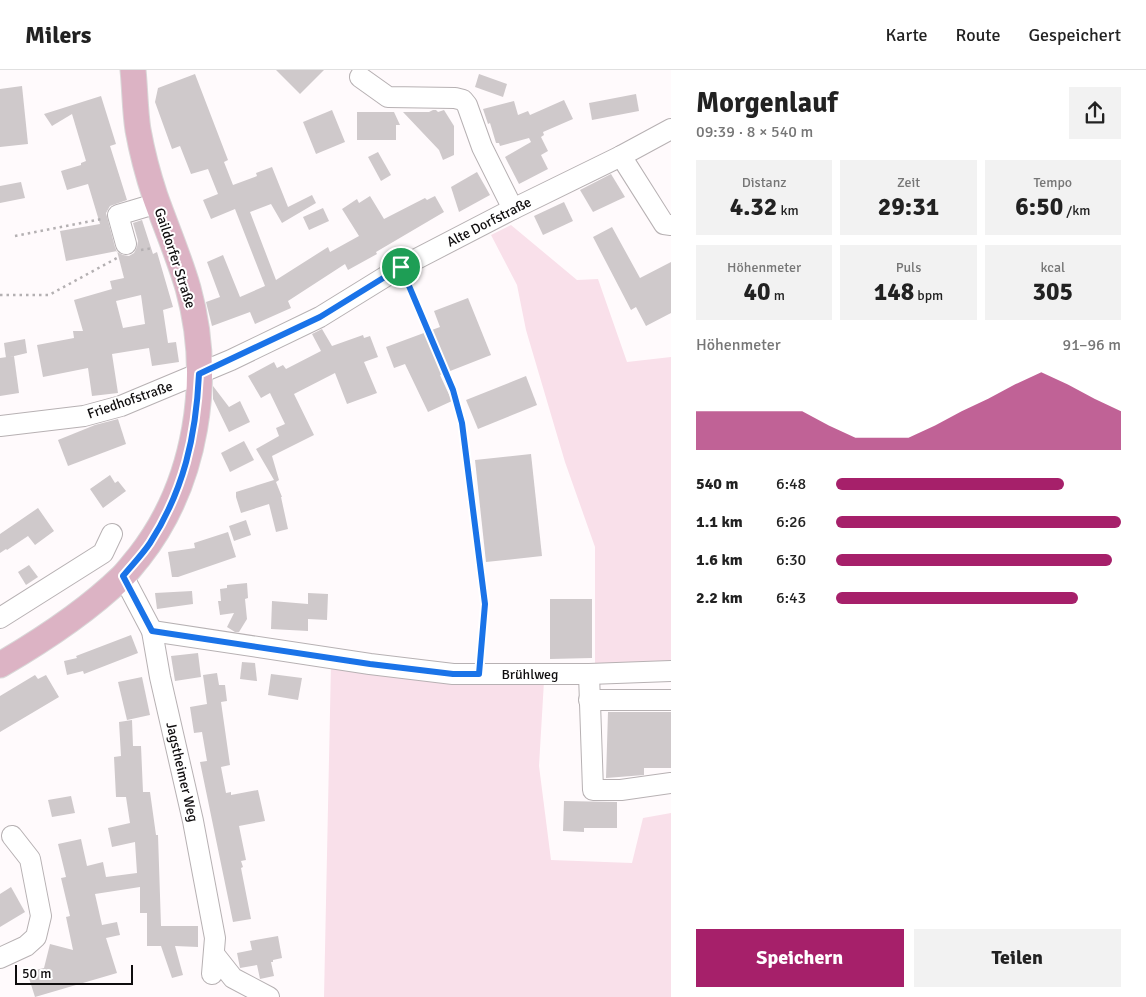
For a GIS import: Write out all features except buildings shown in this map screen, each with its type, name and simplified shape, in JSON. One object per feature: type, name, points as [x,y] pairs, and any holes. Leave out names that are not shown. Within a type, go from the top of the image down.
[{"type":"main road","name":"Gaildorfer Straße","points":[[0,665],[83,611],[123,576],[149,544],[168,510],[181,481],[191,445],[197,410],[199,374],[197,334],[190,298],[158,203],[138,129],[133,70]]},
{"type":"street","points":[[360,77],[388,97],[454,98],[462,100],[471,111],[482,147],[513,209]]},
{"type":"street","name":"Alte Dorfstraße","points":[[199,374],[320,317],[401,267],[671,129]]},
{"type":"street","points":[[621,156],[664,224],[671,225]]},
{"type":"street","points":[[129,250],[118,215],[158,203]]},
{"type":"street","name":"Friedhofstraße","points":[[0,426],[84,416],[121,406],[199,374]]},
{"type":"street","points":[[0,618],[103,553],[112,534]]},
{"type":"street","name":"Jagstheimer Weg","points":[[123,576],[152,631],[160,677],[193,821],[215,938],[213,964],[233,978],[269,997]]},
{"type":"street","name":"Brühlweg","points":[[152,631],[370,664],[453,674],[589,674],[671,671]]},
{"type":"street","points":[[589,674],[593,790],[621,790],[671,783]]},
{"type":"street","points":[[590,700],[671,700]]},
{"type":"street","points":[[0,958],[26,946],[36,937],[41,916],[30,859],[12,836]]},
{"type":"path","points":[[15,236],[92,222],[118,215]]},
{"type":"path","points":[[0,295],[49,295],[129,250],[173,243]]},
{"type":"path","points":[[401,267],[453,390],[462,423],[485,604],[479,674]]},
{"type":"shaded area","points":[[511,225],[577,280],[598,279],[627,362],[671,357],[671,662],[595,668],[595,547],[565,462],[526,330],[517,285],[491,235]]},
{"type":"shaded area","points":[[331,664],[544,681],[539,766],[551,860],[632,863],[643,818],[671,813],[671,997],[324,997]]},
{"type":"route","points":[[401,267],[453,390],[462,423],[485,604],[479,674],[453,674],[370,664],[152,631],[123,576],[149,544],[168,510],[181,481],[191,445],[197,410],[199,374],[320,317],[401,267]]}]
